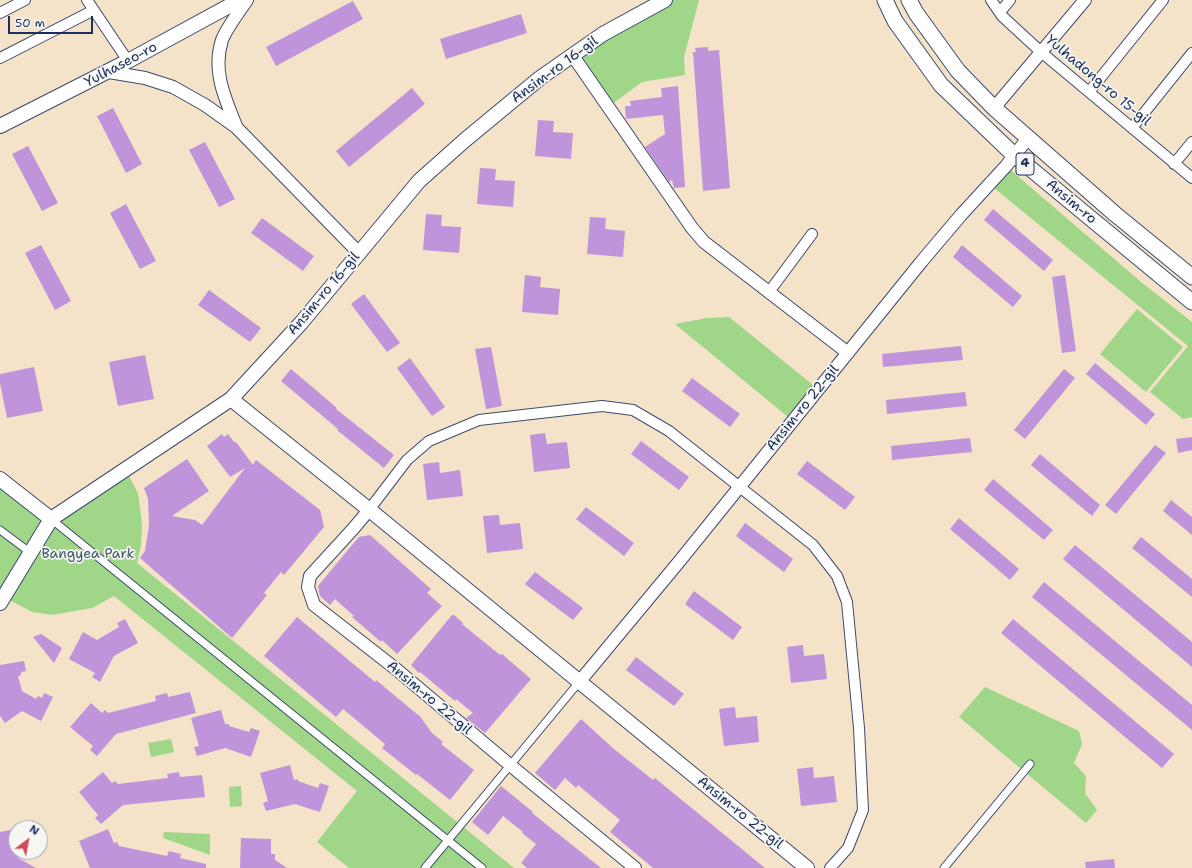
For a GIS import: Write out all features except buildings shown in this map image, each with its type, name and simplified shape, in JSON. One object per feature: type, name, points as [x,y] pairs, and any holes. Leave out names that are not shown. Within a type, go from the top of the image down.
[{"type":"main road","name":"Yulhaseo-ro","points":[[0,126],[109,72],[240,0]]},
{"type":"main road","name":"Ansim-ro 16-gil","points":[[0,603],[51,519],[231,399],[301,323],[419,181],[470,135],[540,78],[603,34],[665,0]]},
{"type":"main road","name":"Ansim-ro","points":[[884,0],[895,21],[941,85],[1014,155],[1192,302]]},
{"type":"main road","name":"Ansim-ro","points":[[909,0],[958,71],[994,108],[1115,214],[1192,277]]},
{"type":"main road","name":"Ansim-ro 22-gil","points":[[231,399],[580,681],[807,868]]},
{"type":"main road","points":[[0,479],[51,519]]},
{"type":"street","points":[[0,13],[25,0]]},
{"type":"street","points":[[87,0],[128,62]]},
{"type":"street","points":[[236,127],[222,91],[217,66],[223,39],[247,0]]},
{"type":"street","name":"Yulhadong-ro 15-gil","points":[[991,0],[1002,16],[1041,52],[1192,178]]},
{"type":"street","points":[[1000,12],[1010,0]]},
{"type":"street","points":[[994,108],[1085,0]]},
{"type":"street","points":[[1089,92],[1163,0]]},
{"type":"street","points":[[0,58],[94,10]]},
{"type":"street","points":[[1132,128],[1192,53]]},
{"type":"street","points":[[573,56],[688,222],[704,242],[848,353]]},
{"type":"street","points":[[109,72],[145,78],[173,87],[205,105],[236,127],[359,253]]},
{"type":"street","name":"Ansim-ro 22-gil","points":[[580,681],[922,261],[961,215],[1006,166],[1028,138]]},
{"type":"street","points":[[1174,164],[1192,142]]},
{"type":"street","points":[[769,292],[812,234]]},
{"type":"street","points":[[369,510],[407,460],[429,442],[479,420],[602,406],[632,410],[669,431],[740,486],[813,545],[837,576],[847,602],[859,728],[863,810],[848,848],[830,868]]},
{"type":"street","name":"Ansim-ro 22-gil","points":[[369,510],[310,576],[308,587],[314,604],[396,669],[635,868]]},
{"type":"street","points":[[51,519],[482,868]]},
{"type":"street","points":[[0,530],[31,553]]},
{"type":"street","points":[[425,868],[580,681]]},
{"type":"street","points":[[944,868],[1030,764]]},
{"type":"green space","points":[[665,0],[699,0],[684,57],[685,75],[642,82],[608,107],[573,56]]},
{"type":"green space","points":[[1006,166],[1141,282],[1192,322],[1192,417],[1183,419],[1150,392],[1188,346],[989,184]]},
{"type":"green space","points":[[1137,309],[1183,347],[1146,392],[1100,354]]},
{"type":"green space","points":[[729,317],[818,389],[793,421],[675,324],[707,318]]},
{"type":"green space","name":"Bangyea Park","points":[[125,469],[138,493],[142,524],[141,545],[137,563],[514,868],[349,868],[317,842],[357,791],[114,596],[92,608],[52,615],[32,612],[4,597],[0,603],[0,479],[51,519]]},
{"type":"green space","points":[[985,687],[1079,731],[1082,744],[1074,763],[1086,776],[1085,793],[1097,810],[1086,823],[959,717]]},
{"type":"green space","points":[[171,739],[174,752],[151,757],[148,743]]},
{"type":"green space","points":[[241,786],[242,806],[230,807],[229,787]]},
{"type":"green space","points":[[164,832],[210,834],[210,855],[163,838]]}]
